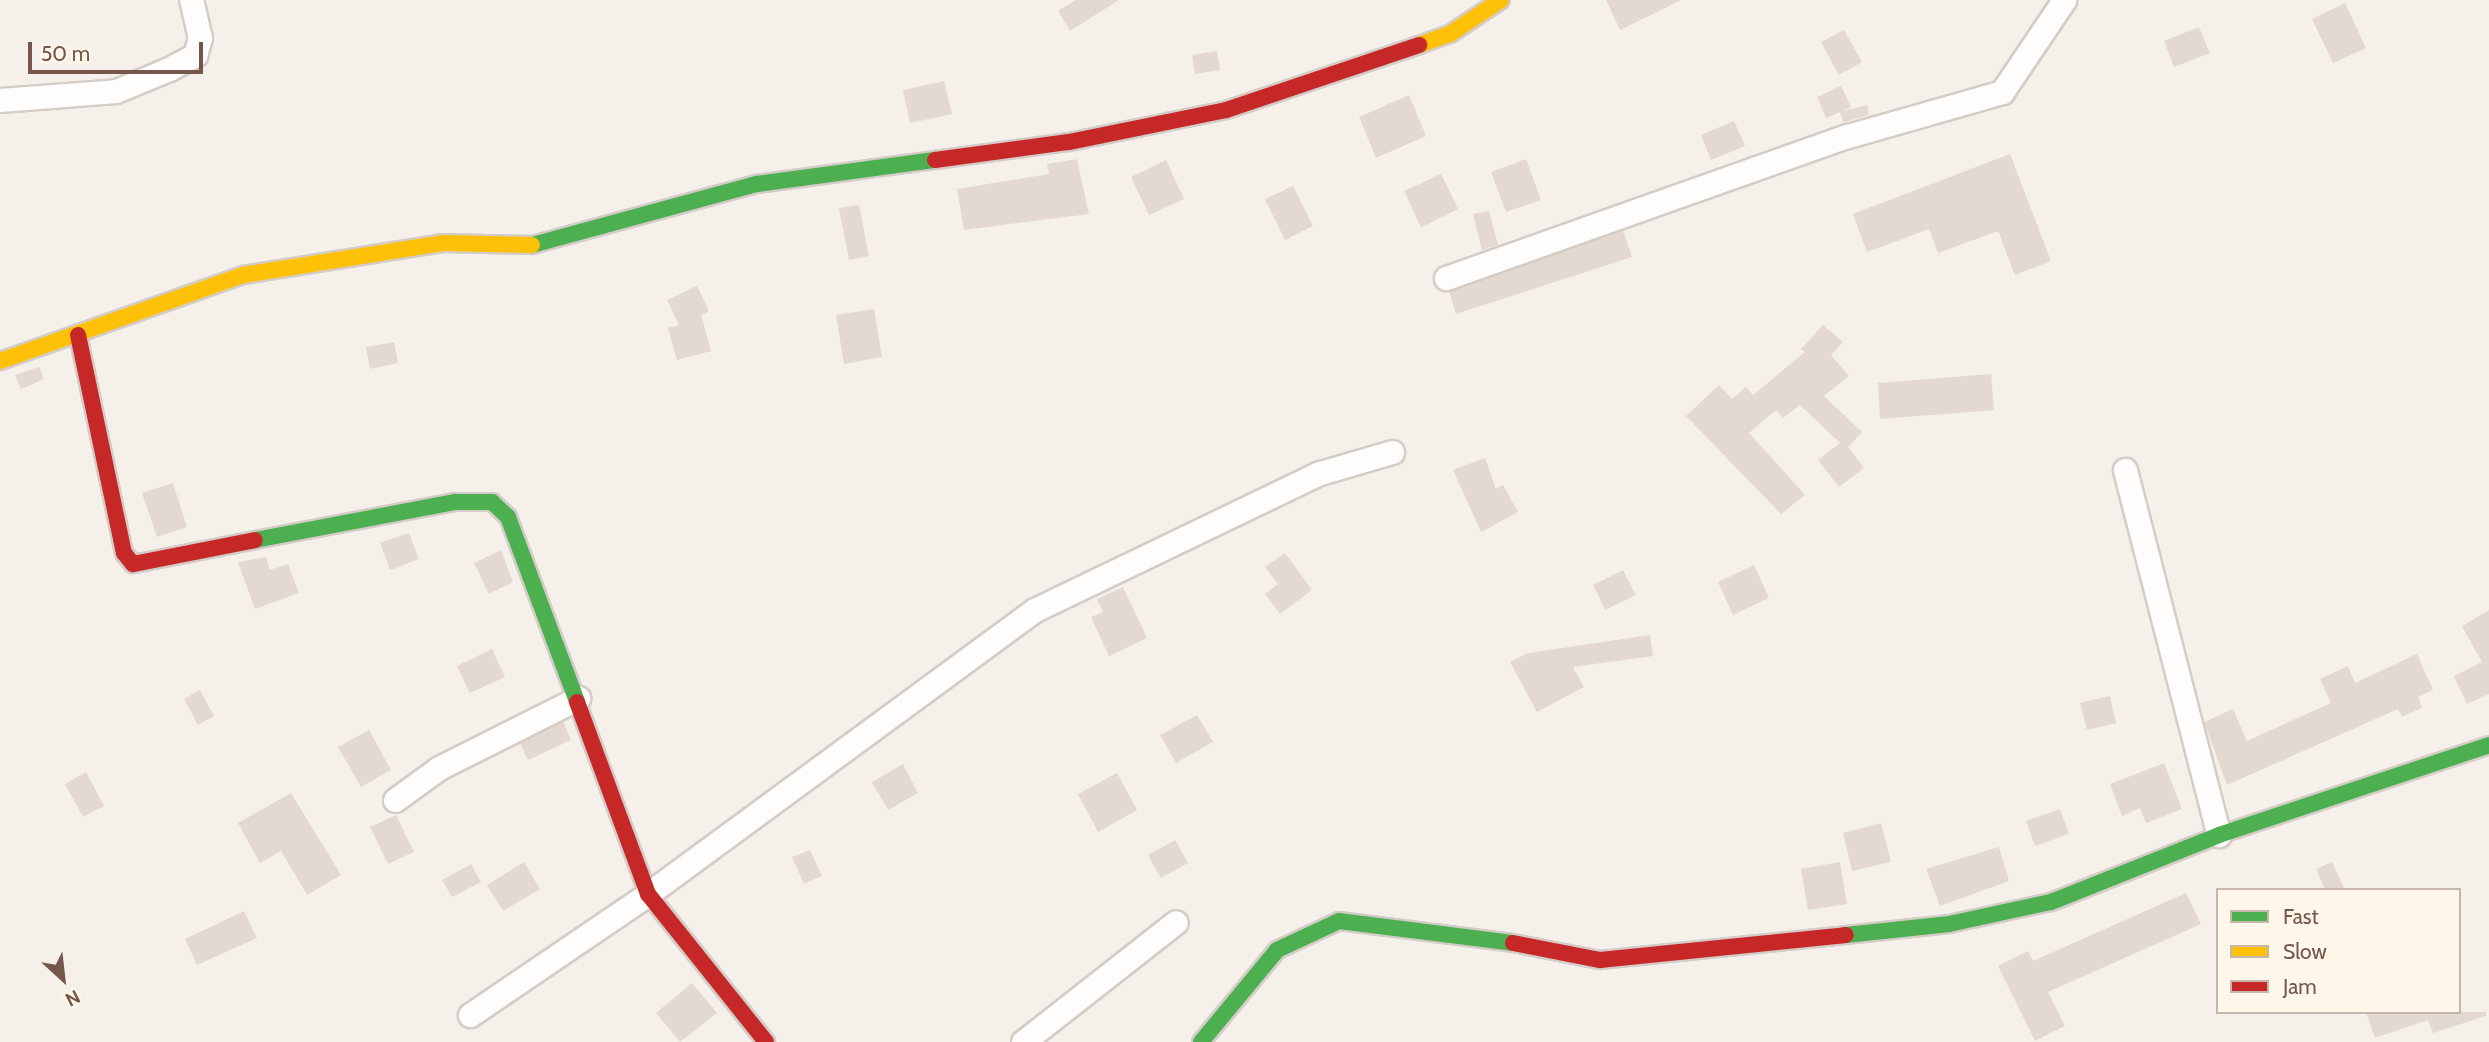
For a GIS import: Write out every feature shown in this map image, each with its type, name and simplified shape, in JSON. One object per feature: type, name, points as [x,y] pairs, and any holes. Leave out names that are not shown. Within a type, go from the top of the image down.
[{"type":"street","points":[[0,100],[116,91],[169,69],[195,55],[200,38],[191,0]]},
{"type":"street","points":[[0,361],[243,275],[442,243],[535,245],[757,184],[1069,142],[1226,110],[1450,34],[1501,0]]},
{"type":"street","points":[[1446,278],[1848,136],[2002,92],[2064,0]]},
{"type":"street","points":[[78,335],[124,554],[133,564],[455,502],[492,502],[508,517],[523,545],[648,894],[766,1042]]},
{"type":"street","points":[[470,1015],[648,894],[1035,610],[1320,473],[1392,452]]},
{"type":"street","points":[[2125,470],[2219,835]]},
{"type":"street","points":[[395,800],[439,768],[578,698]]},
{"type":"street","points":[[1201,1042],[1277,950],[1339,920],[1454,932],[1600,960],[1762,947],[1949,924],[2051,902],[2219,835],[2489,745]]},
{"type":"street","points":[[1023,1042],[1176,922]]},
{"type":"building","points":[[1076,0],[1119,0],[1070,31],[1058,11]]},
{"type":"building","points":[[1606,0],[1681,0],[1620,30]]},
{"type":"building","points":[[2345,3],[2366,48],[2333,63],[2312,19]]},
{"type":"building","points":[[2199,27],[2210,53],[2174,67],[2164,41]]},
{"type":"building","points":[[1844,30],[1862,62],[1839,75],[1821,42]]},
{"type":"building","points":[[1217,51],[1220,70],[1195,74],[1192,55]]},
{"type":"building","points":[[944,81],[952,114],[910,123],[903,90]]},
{"type":"building","points":[[1841,86],[1851,107],[1844,111],[1867,105],[1869,115],[1844,122],[1840,112],[1826,118],[1817,97]]},
{"type":"building","points":[[1409,95],[1426,136],[1376,158],[1359,117]]},
{"type":"building","points":[[1734,121],[1745,146],[1711,160],[1701,135]]},
{"type":"building","points":[[2010,154],[2051,261],[2015,275],[1998,231],[1938,253],[1929,229],[1867,252],[1853,214]]},
{"type":"building","points":[[1077,159],[1089,214],[964,230],[957,189],[1049,174],[1047,164]]},
{"type":"building","points":[[1526,159],[1541,200],[1506,212],[1491,172]]},
{"type":"building","points":[[1166,160],[1184,199],[1149,215],[1131,177]]},
{"type":"building","points":[[1441,174],[1458,209],[1421,227],[1404,191]]},
{"type":"building","points":[[1293,186],[1313,226],[1285,240],[1265,199]]},
{"type":"building","points":[[859,205],[869,256],[849,260],[839,208]]},
{"type":"building","points":[[1489,211],[1498,245],[1482,250],[1473,214]]},
{"type":"building","points":[[1623,230],[1632,257],[1456,314],[1449,291]]},
{"type":"building","points":[[697,286],[709,311],[701,315],[711,351],[677,360],[668,328],[679,325],[667,300]]},
{"type":"building","points":[[874,309],[882,357],[844,364],[836,315]]},
{"type":"building","points":[[1823,325],[1843,342],[1831,355],[1849,376],[1824,396],[1862,432],[1848,447],[1864,468],[1839,487],[1818,460],[1840,443],[1800,405],[1783,418],[1776,410],[1749,433],[1805,495],[1781,514],[1686,416],[1719,385],[1732,399],[1746,387],[1753,395],[1805,352],[1801,349]]},
{"type":"building","points":[[394,342],[398,363],[370,369],[366,347]]},
{"type":"building","points":[[39,367],[44,379],[21,389],[15,375]]},
{"type":"building","points":[[1991,374],[1994,410],[1880,419],[1878,383]]},
{"type":"building","points":[[1485,458],[1496,489],[1503,485],[1518,512],[1481,532],[1453,470]]},
{"type":"building","points":[[173,483],[187,527],[157,537],[142,493]]},
{"type":"building","points":[[409,533],[419,559],[390,570],[380,543]]},
{"type":"building","points":[[501,550],[513,582],[489,594],[474,563]]},
{"type":"building","points":[[1285,553],[1312,590],[1280,614],[1265,594],[1278,584],[1265,567]]},
{"type":"building","points":[[266,557],[270,570],[288,564],[299,593],[255,609],[238,562]]},
{"type":"building","points":[[1754,565],[1769,598],[1733,615],[1718,582]]},
{"type":"building","points":[[1623,570],[1636,595],[1605,610],[1593,585]]},
{"type":"building","points":[[1123,587],[1147,638],[1109,656],[1091,617],[1103,612],[1097,599]]},
{"type":"building","points":[[2489,610],[2489,694],[2467,704],[2454,676],[2482,662],[2462,626]]},
{"type":"building","points":[[1650,635],[1653,656],[1573,667],[1584,687],[1537,712],[1510,662],[1528,653]]},
{"type":"building","points":[[492,649],[505,677],[470,693],[457,666]]},
{"type":"building","points":[[2417,654],[2433,690],[2418,697],[2422,708],[2402,717],[2398,709],[2227,785],[2204,722],[2233,709],[2247,741],[2331,703],[2320,679],[2348,666],[2355,683]]},
{"type":"building","points":[[200,690],[214,716],[198,725],[184,699]]},
{"type":"building","points":[[2110,696],[2116,723],[2087,730],[2080,703]]},
{"type":"building","points":[[1197,715],[1213,742],[1176,763],[1160,735]]},
{"type":"building","points":[[563,721],[571,740],[528,760],[520,743]]},
{"type":"building","points":[[369,730],[391,770],[361,787],[338,747]]},
{"type":"building","points":[[2164,763],[2182,809],[2146,823],[2140,808],[2122,816],[2110,784]]},
{"type":"building","points":[[903,764],[918,793],[888,810],[872,782]]},
{"type":"building","points":[[86,772],[104,806],[83,817],[65,784]]},
{"type":"building","points":[[1117,773],[1137,810],[1098,832],[1078,794]]},
{"type":"building","points":[[291,793],[341,875],[307,895],[281,851],[260,863],[238,823]]},
{"type":"building","points":[[2060,809],[2069,834],[2035,846],[2026,821]]},
{"type":"building","points":[[396,815],[414,852],[388,864],[370,827]]},
{"type":"building","points":[[1881,823],[1891,862],[1852,871],[1843,833]]},
{"type":"building","points":[[1175,840],[1188,863],[1161,878],[1148,855]]},
{"type":"building","points":[[1999,847],[2009,881],[1940,906],[1926,869]]},
{"type":"building","points":[[810,850],[822,876],[804,884],[792,857]]},
{"type":"building","points":[[524,862],[540,889],[503,911],[487,885]]},
{"type":"building","points":[[1840,862],[1847,904],[1808,910],[1801,869]]},
{"type":"building","points":[[2332,862],[2344,888],[2324,888],[2316,869]]},
{"type":"building","points":[[471,864],[481,882],[452,897],[442,880]]},
{"type":"building","points":[[2186,893],[2201,924],[2048,992],[2065,1026],[2035,1041],[1998,966],[2028,951],[2033,961]]},
{"type":"building","points":[[244,911],[257,938],[197,965],[185,939]]},
{"type":"building","points":[[692,983],[717,1013],[680,1042],[656,1013]]},
{"type":"building","points":[[2486,1012],[2486,1016],[2433,1033],[2428,1020],[2375,1038],[2367,1014]]},
{"type":"traffic: fast","points":[[532,245],[757,184],[935,160]]},
{"type":"traffic: fast","points":[[255,540],[455,502],[492,502],[508,517],[577,702]]},
{"type":"traffic: fast","points":[[1846,935],[1949,924],[2051,902],[2219,835],[2489,745]]},
{"type":"traffic: fast","points":[[1201,1042],[1277,950],[1339,921],[1513,943]]},
{"type":"traffic: slow","points":[[1419,45],[1450,34],[1501,0]]},
{"type":"traffic: slow","points":[[0,361],[243,275],[442,243],[532,245]]},
{"type":"traffic: jam","points":[[935,160],[1069,142],[1226,110],[1419,45]]},
{"type":"traffic: jam","points":[[78,335],[124,553],[133,564],[255,540]]},
{"type":"traffic: jam","points":[[577,702],[648,894],[766,1042]]},
{"type":"traffic: jam","points":[[1513,943],[1600,960],[1846,935]]}]
